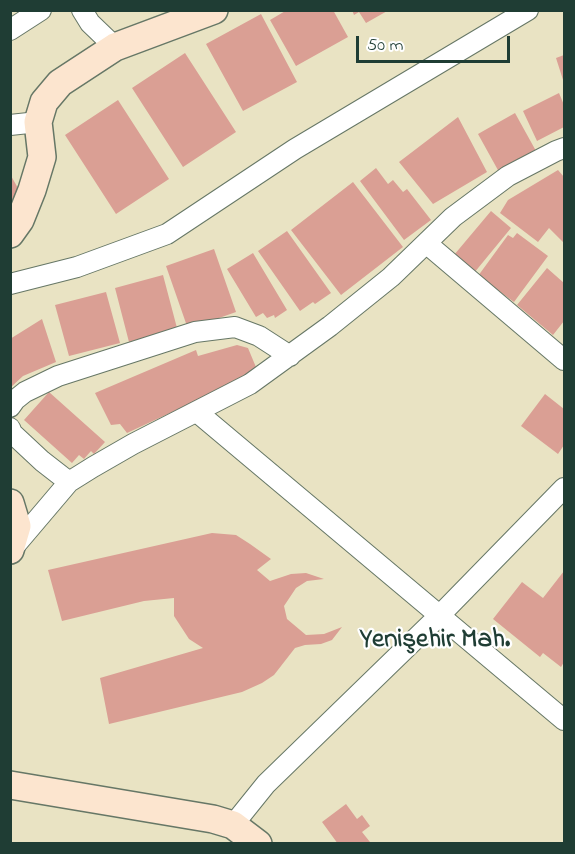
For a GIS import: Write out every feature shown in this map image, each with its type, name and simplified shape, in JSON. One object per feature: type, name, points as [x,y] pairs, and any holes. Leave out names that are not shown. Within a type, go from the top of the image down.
[{"type":"street","points":[[10,30],[40,10]]},
{"type":"street","points":[[82,10],[90,23],[116,47]]},
{"type":"street","points":[[10,234],[20,220],[42,157],[38,122],[44,102],[60,83],[116,47],[214,10]]},
{"type":"street","points":[[10,284],[77,267],[167,234],[295,149],[528,10]]},
{"type":"street","points":[[10,125],[38,122]]},
{"type":"street","points":[[11,550],[69,482],[133,444],[250,384],[391,278],[453,217],[508,176],[562,152]]},
{"type":"street","points":[[426,243],[564,360]]},
{"type":"street","points":[[10,407],[25,392],[58,376],[195,332],[235,327],[259,336],[290,356]]},
{"type":"street","points":[[197,412],[564,720]]},
{"type":"street","points":[[10,428],[12,433],[42,461],[69,482]]},
{"type":"street","points":[[233,825],[266,784],[440,615],[564,488]]},
{"type":"street","points":[[10,503],[17,526],[11,550]]},
{"type":"street","points":[[10,785],[213,819],[233,825],[258,843]]},
{"type":"building","points":[[287,10],[333,10],[348,37],[296,66],[270,20]]},
{"type":"building","points":[[352,10],[389,10],[366,23],[359,12],[354,15]]},
{"type":"building","points":[[261,14],[297,82],[243,111],[206,44]]},
{"type":"building","points":[[185,53],[236,132],[183,167],[132,88]]},
{"type":"building","points":[[564,55],[564,83],[556,58]]},
{"type":"building","points":[[559,93],[564,105],[564,127],[537,141],[523,111]]},
{"type":"building","points":[[118,100],[169,179],[116,214],[65,135]]},
{"type":"building","points":[[515,113],[536,151],[499,172],[478,134]]},
{"type":"building","points":[[458,117],[487,172],[433,204],[399,162]]},
{"type":"building","points":[[376,168],[388,184],[393,180],[403,192],[407,189],[431,220],[404,240],[360,181]]},
{"type":"building","points":[[558,170],[564,177],[564,243],[549,228],[538,242],[500,213],[508,200]]},
{"type":"building","points":[[10,174],[19,190],[10,214]]},
{"type":"building","points":[[353,182],[403,247],[341,295],[291,230]]},
{"type":"building","points":[[491,211],[511,228],[474,273],[454,255]]},
{"type":"building","points":[[287,231],[331,293],[300,311],[258,251]]},
{"type":"building","points":[[517,233],[548,256],[514,302],[478,276],[508,235],[513,238]]},
{"type":"building","points":[[214,249],[236,312],[188,329],[166,266]]},
{"type":"building","points":[[253,253],[287,310],[275,318],[274,315],[267,318],[263,313],[256,317],[227,269]]},
{"type":"building","points":[[547,268],[564,283],[564,321],[553,335],[517,305]]},
{"type":"building","points":[[163,275],[177,328],[129,342],[115,288]]},
{"type":"building","points":[[106,292],[120,343],[69,356],[55,305]]},
{"type":"building","points":[[42,319],[56,362],[23,376],[10,388],[10,339]]},
{"type":"building","points":[[237,345],[248,348],[258,372],[127,433],[120,424],[111,425],[95,393],[196,350],[198,356]]},
{"type":"building","points":[[49,392],[105,442],[94,454],[91,451],[84,459],[79,455],[72,463],[24,420]]},
{"type":"building","points":[[545,394],[564,409],[564,445],[558,454],[521,426]]},
{"type":"building","points":[[212,533],[236,535],[271,559],[257,570],[270,581],[291,574],[306,573],[324,579],[307,581],[296,588],[284,606],[287,619],[306,635],[324,634],[342,627],[332,640],[295,648],[274,675],[242,692],[109,724],[100,678],[203,648],[189,639],[174,616],[174,598],[144,601],[62,621],[48,570]]},
{"type":"building","points":[[564,571],[564,662],[561,667],[543,653],[540,657],[493,619],[522,582],[543,598]]},
{"type":"building","points":[[346,804],[357,819],[362,815],[370,826],[362,832],[370,842],[368,844],[338,844],[322,822]]},
{"type":"district","name":"Yenişehir Mah.","points":[[435,642]]}]
